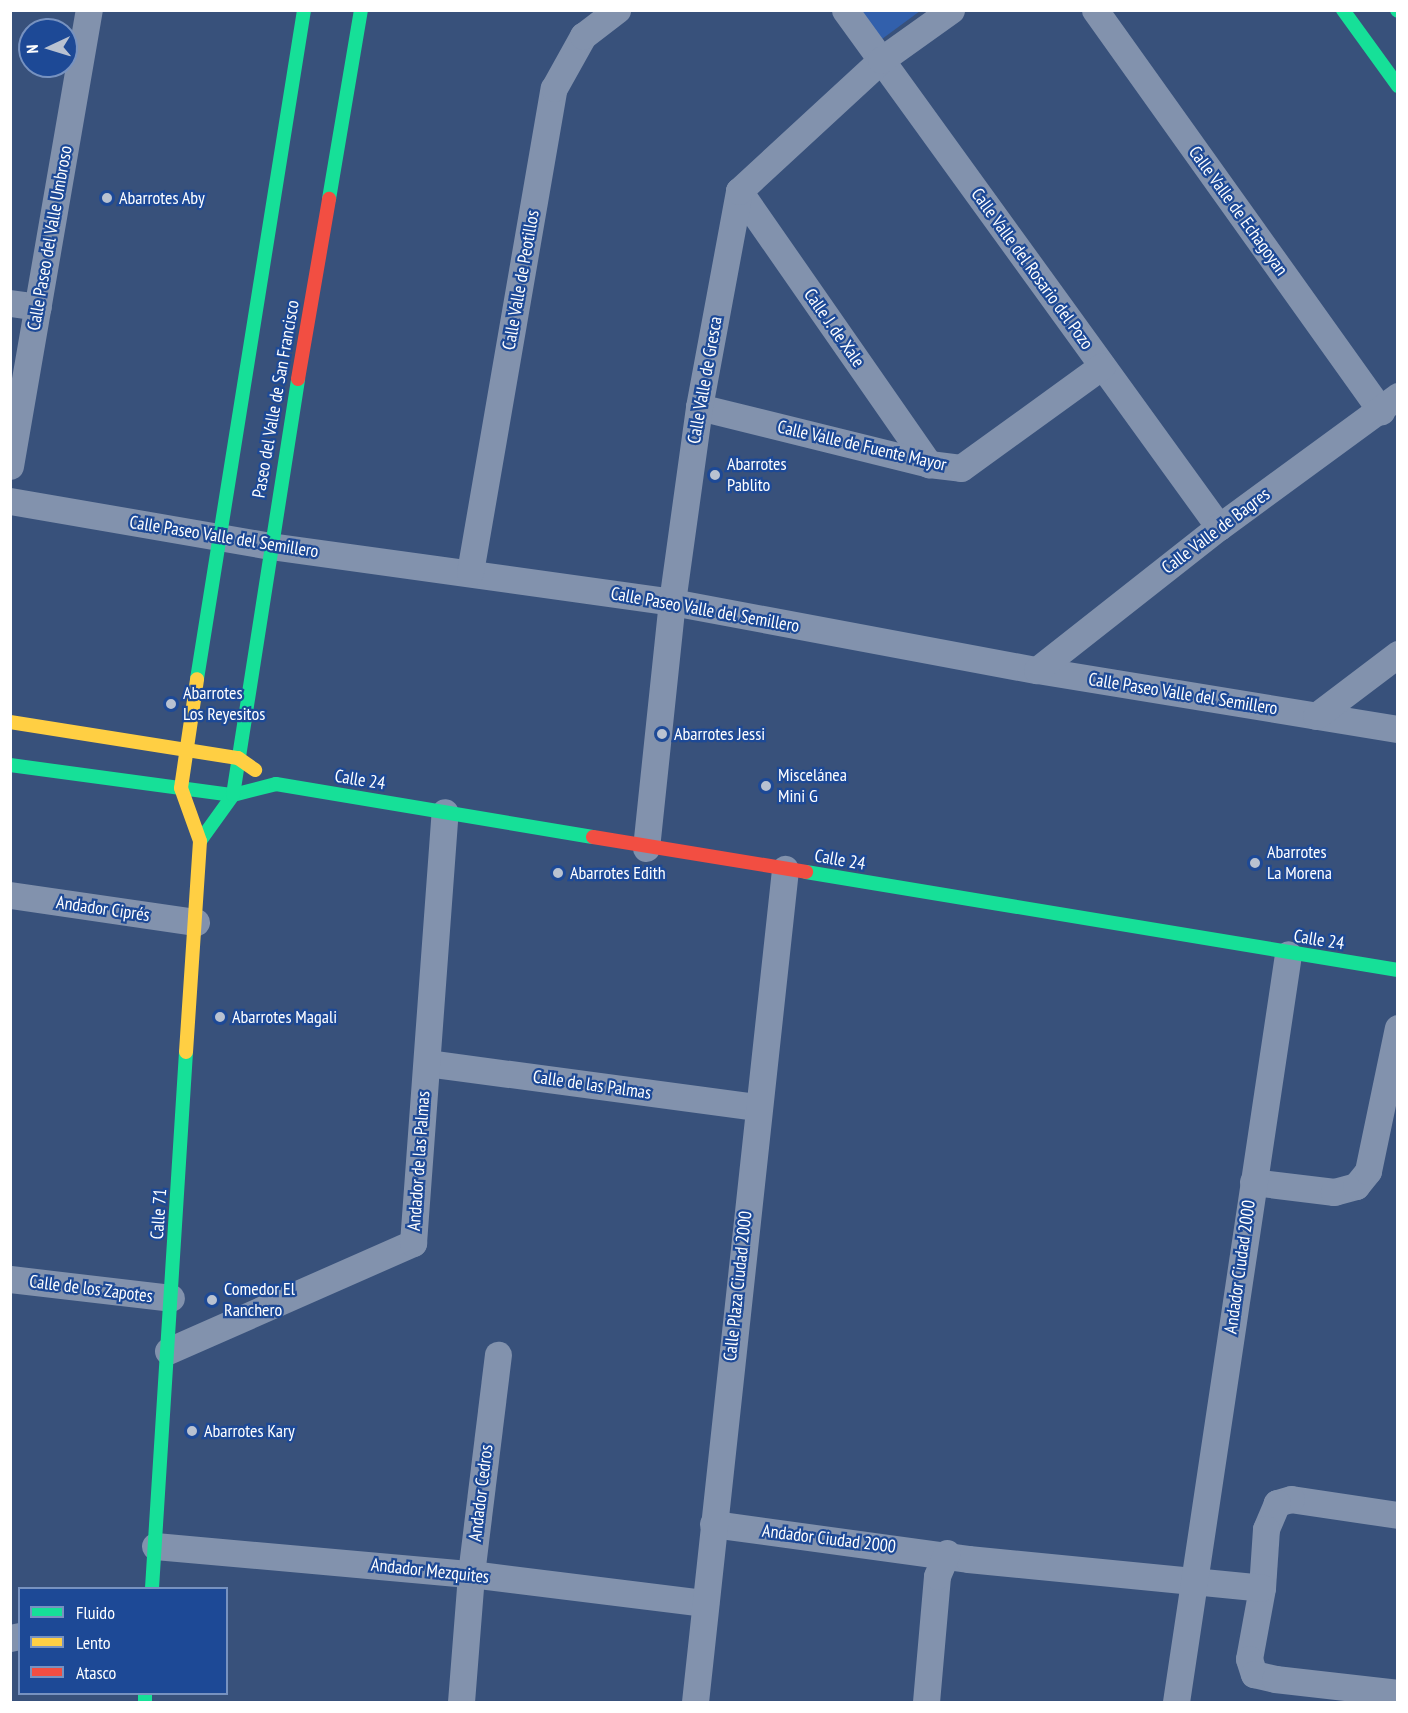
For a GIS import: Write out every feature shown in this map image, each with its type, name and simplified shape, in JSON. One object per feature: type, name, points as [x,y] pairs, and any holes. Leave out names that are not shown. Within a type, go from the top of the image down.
[{"type":"street","name":"Calle Paseo del Valle Umbroso","points":[[10,466],[89,10]]},
{"type":"street","name":"Paseo del Valle de San Francisco","points":[[181,788],[218,537],[304,10]]},
{"type":"street","name":"Paseo del Valle de San Francisco","points":[[233,795],[270,546],[361,10]]},
{"type":"street","name":"Calle Valle de Peotillos","points":[[470,572],[554,88],[583,36],[617,10]]},
{"type":"street","name":"Calle Valle del Rosario del Pozo","points":[[845,10],[1219,527]]},
{"type":"street","points":[[739,191],[881,60],[951,10]]},
{"type":"street","name":"Calle Valle de Echagoyan","points":[[1095,10],[1389,404]]},
{"type":"street","points":[[1343,10],[1398,86]]},
{"type":"street","name":"Calle Valle de Gresca","points":[[646,848],[672,602],[699,407],[739,191]]},
{"type":"street","name":"Calle J. de Xale","points":[[739,191],[929,464]]},
{"type":"street","points":[[10,303],[38,307]]},
{"type":"street","name":"Calle Valle de Fuente Mayor","points":[[699,407],[929,464],[961,468],[1102,366]]},
{"type":"street","name":"Calle Valle de Bagres","points":[[1037,670],[1219,527],[1389,404]]},
{"type":"street","name":"Calle Paseo Valle del Semillero","points":[[10,501],[270,546],[470,572],[672,602],[1037,670],[1398,729]]},
{"type":"street","points":[[1316,716],[1398,654]]},
{"type":"street","name":"Calle 24","points":[[10,722],[238,758],[276,784]]},
{"type":"street","name":"Calle 24","points":[[10,765],[233,795],[276,784],[646,848],[785,869],[1288,954],[1398,970]]},
{"type":"street","name":"Calle 71","points":[[152,1587],[200,842],[181,788]]},
{"type":"street","points":[[200,842],[233,795]]},
{"type":"street","name":"Andador de las Palmas","points":[[168,1350],[413,1243],[445,812]]},
{"type":"street","name":"Calle Plaza Ciudad 2000","points":[[695,1702],[757,1107],[785,869]]},
{"type":"street","name":"Andador Ciprés","points":[[10,895],[196,922]]},
{"type":"street","name":"Andador Ciudad 2000","points":[[1176,1702],[1288,954]]},
{"type":"street","points":[[1253,1182],[1334,1192],[1356,1186],[1368,1171],[1398,1028]]},
{"type":"street","name":"Calle de las Palmas","points":[[427,1063],[757,1107]]},
{"type":"street","name":"Calle de los Zapotes","points":[[10,1279],[171,1298]]},
{"type":"street","name":"Andador Cedros","points":[[461,1702],[471,1574],[498,1355]]},
{"type":"street","points":[[1398,1515],[1291,1499],[1277,1503],[1266,1529],[1262,1588],[1249,1659],[1254,1674],[1398,1693]]},
{"type":"street","name":"Andador Ciudad 2000","points":[[714,1524],[947,1553],[968,1559],[1262,1588]]},
{"type":"street","name":"Andador Mezquites","points":[[155,1546],[471,1574],[705,1603]]},
{"type":"street","points":[[926,1702],[937,1576],[947,1553]]},
{"type":"shaded area","points":[[860,11],[920,11],[882,39]]},
{"type":"traffic: fast","points":[[197,679],[304,10]]},
{"type":"traffic: fast","points":[[329,199],[361,10]]},
{"type":"traffic: fast","points":[[1343,10],[1398,86]]},
{"type":"traffic: fast","points":[[200,841],[233,795],[298,379]]},
{"type":"traffic: fast","points":[[10,765],[233,795],[276,784],[593,837]]},
{"type":"traffic: fast","points":[[806,872],[1398,970]]},
{"type":"traffic: fast","points":[[152,1587],[186,1052]]},
{"type":"traffic: fast","points":[[145,1695],[145,1702]]},
{"type":"traffic: slow","points":[[186,1052],[200,841],[181,788],[197,679]]},
{"type":"traffic: slow","points":[[10,722],[238,758],[255,770]]},
{"type":"traffic: jam","points":[[298,379],[329,199]]},
{"type":"traffic: jam","points":[[593,837],[806,872]]},
{"type":"place","name":"Abarrotes Aby","points":[[107,198]]},
{"type":"place","name":"Abarrotes Pablito","points":[[715,475]]},
{"type":"place","name":"Abarrotes Los Reyesitos","points":[[171,704]]},
{"type":"place","name":"Abarrotes Jessi","points":[[662,734]]},
{"type":"place","name":"Miscelánea Mini G","points":[[766,786]]},
{"type":"place","name":"Abarrotes La Morena","points":[[1255,863]]},
{"type":"place","name":"Abarrotes Edith","points":[[558,873]]},
{"type":"place","name":"Abarrotes Magali","points":[[220,1017]]},
{"type":"place","name":"Comedor El Ranchero","points":[[212,1300]]},
{"type":"place","name":"Abarrotes Kary","points":[[192,1431]]}]
